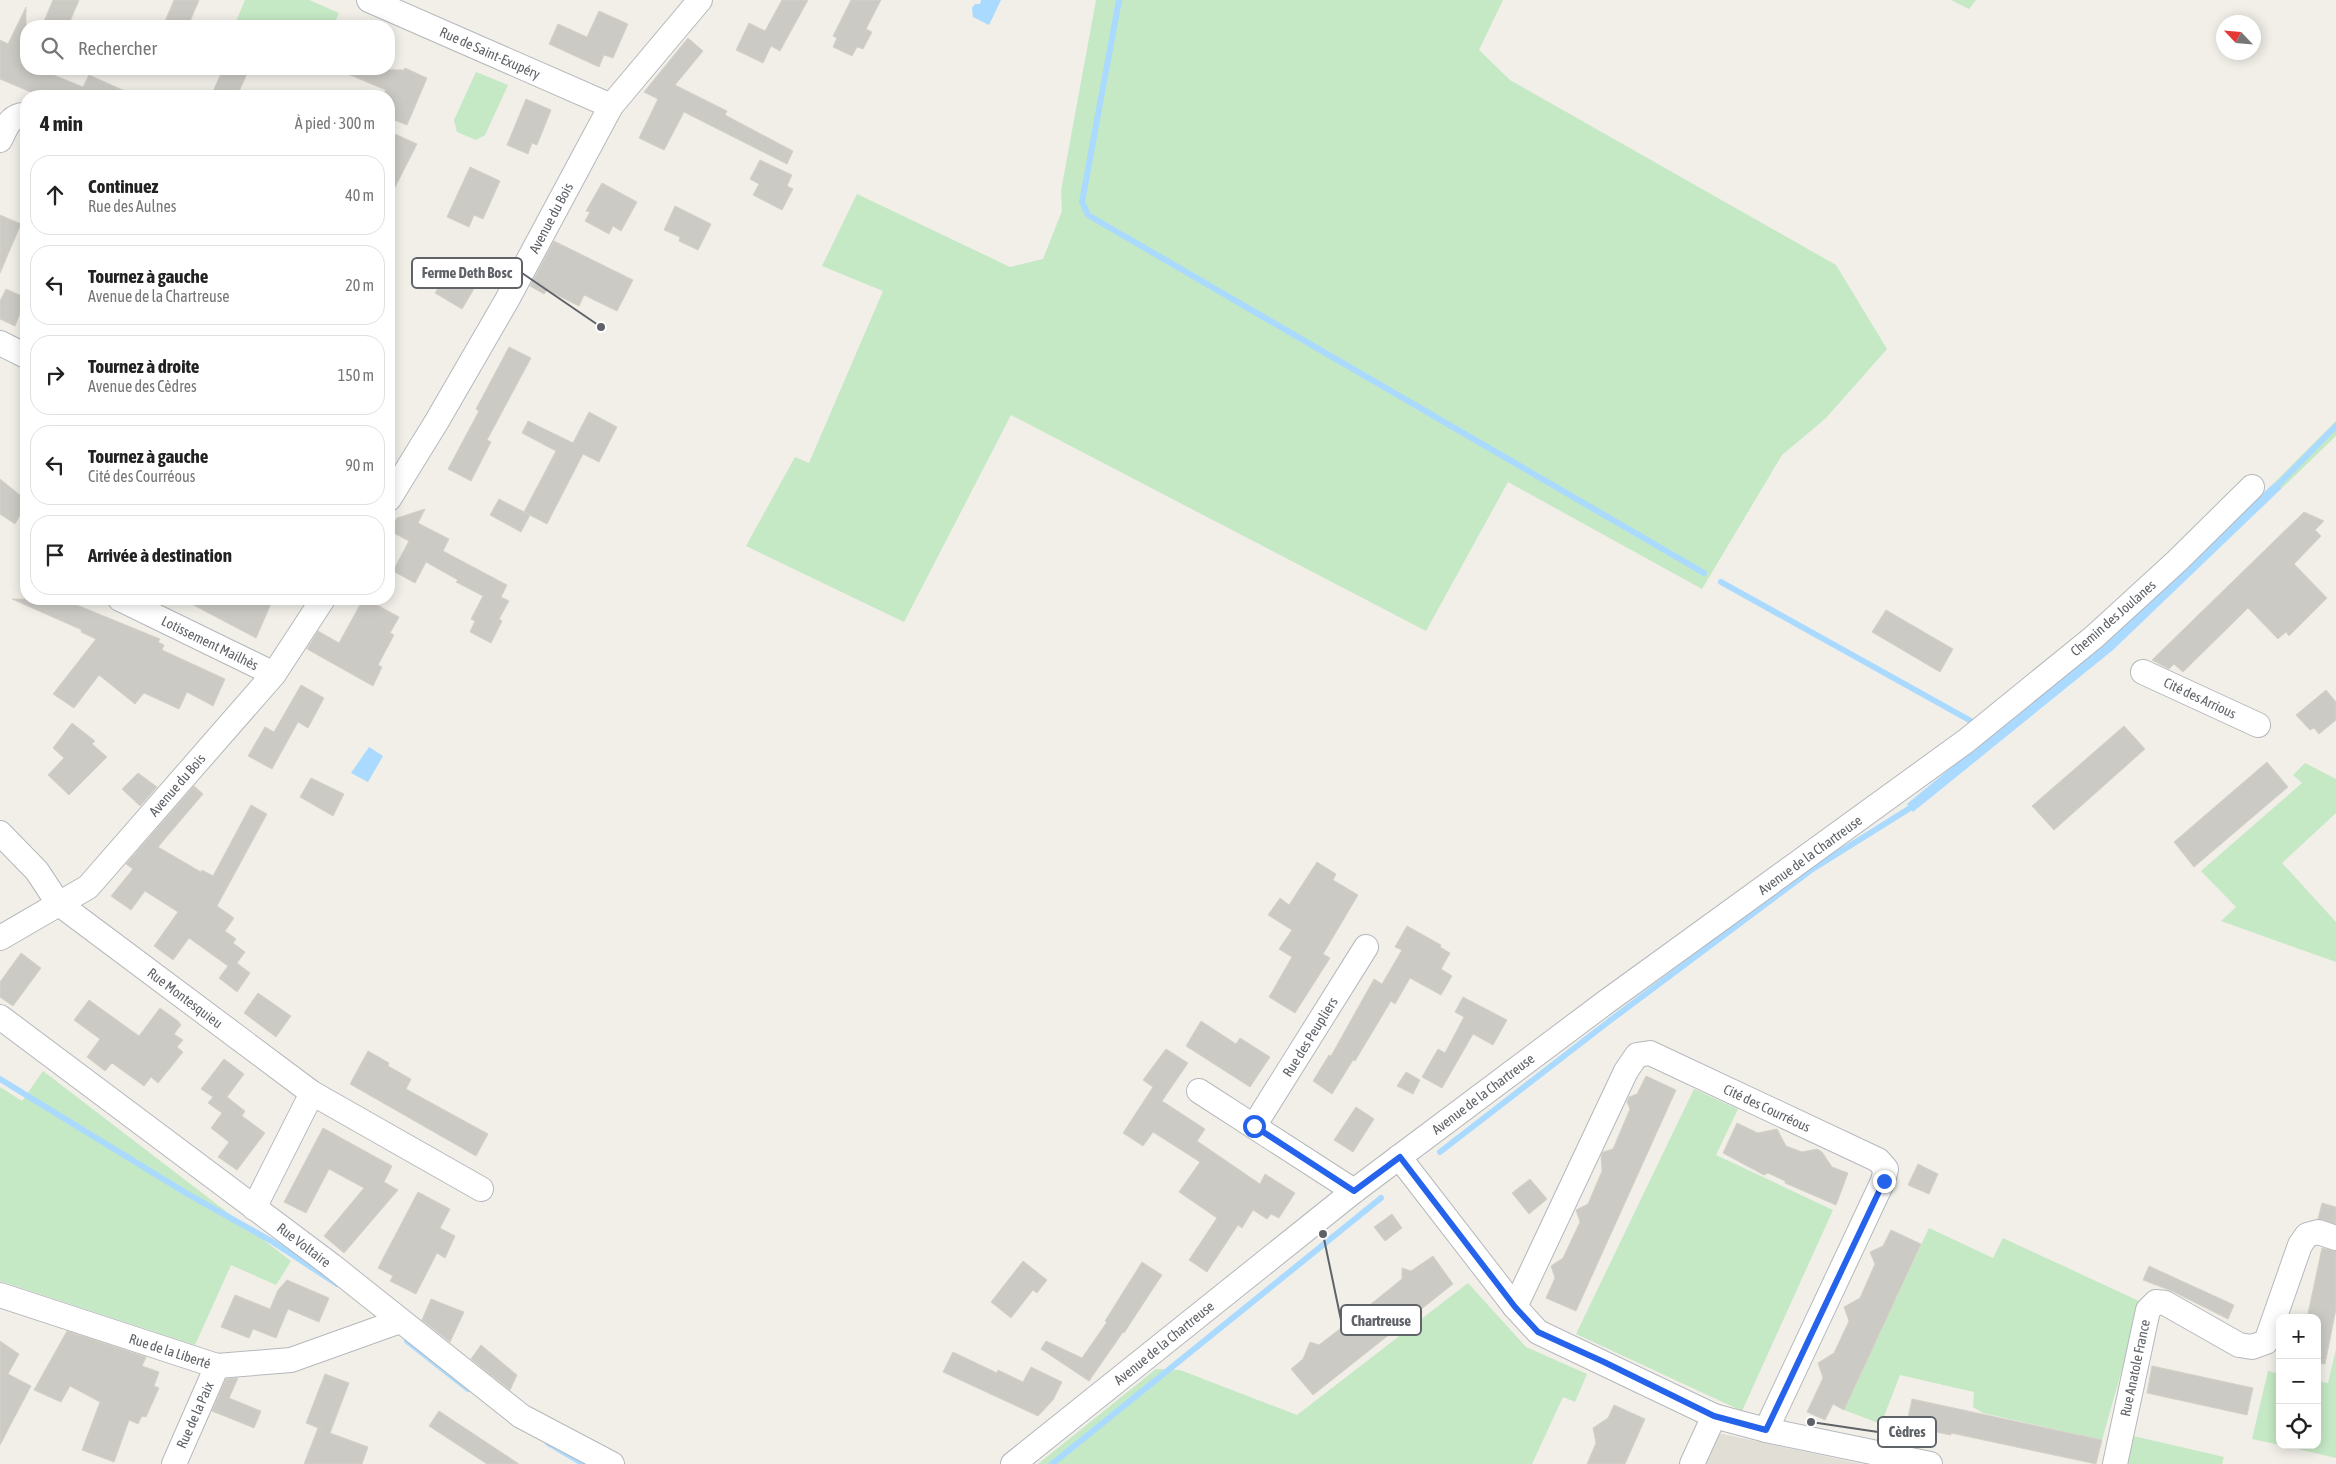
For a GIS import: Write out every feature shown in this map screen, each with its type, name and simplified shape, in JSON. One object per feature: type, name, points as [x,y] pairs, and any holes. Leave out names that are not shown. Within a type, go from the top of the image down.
[{"type":"street","name":"Rue de Saint-Exupéry","points":[[368,0],[611,106]]},
{"type":"street","name":"Avenue du Bois","points":[[395,489],[507,300],[611,106],[700,0]]},
{"type":"street","points":[[0,140],[10,121],[20,115]]},
{"type":"street","points":[[0,343],[20,353]]},
{"type":"street","name":"Chemin des Joulanes","points":[[1966,741],[2094,637],[2177,561],[2252,487]]},
{"type":"street","name":"Lotissement Mailhès","points":[[132,605],[274,674]]},
{"type":"street","name":"Avenue du Bois","points":[[0,938],[88,887],[274,674],[320,605]]},
{"type":"street","name":"Cité des Arrious","points":[[2143,672],[2258,724]]},
{"type":"street","name":"Avenue de la Chartreuse","points":[[1013,1464],[1354,1191],[1606,1002],[1966,741]]},
{"type":"street","name":"Rue Montesquieu","points":[[0,833],[37,871],[58,903],[312,1093],[480,1189]]},
{"type":"street","name":"Rue des Peupliers","points":[[1254,1126],[1366,947]]},
{"type":"street","name":"Rue Voltaire","points":[[0,1017],[331,1265],[521,1416],[612,1464]]},
{"type":"street","name":"Cité des Courréous","points":[[1515,1307],[1626,1071],[1637,1055],[1650,1053],[1878,1160],[1886,1170],[1884,1181],[1766,1430]]},
{"type":"street","points":[[1199,1090],[1354,1191]]},
{"type":"street","points":[[254,1208],[312,1093]]},
{"type":"street","points":[[1400,1157],[1515,1307],[1538,1332],[1714,1416],[1766,1430],[1930,1464]]},
{"type":"street","name":"Rue Anatole France","points":[[2115,1464],[2148,1310],[2156,1302],[2165,1303],[2240,1345],[2252,1347],[2266,1342],[2300,1246],[2307,1235],[2318,1232],[2336,1238]]},
{"type":"street","name":"Rue de la Liberté","points":[[0,1295],[216,1366],[291,1360],[400,1321]]},
{"type":"street","name":"Rue de la Paix","points":[[174,1464],[216,1366]]},
{"type":"street","points":[[1692,1464],[1714,1416]]},
{"type":"shaded area","points":[[1718,1433],[1862,1464],[1704,1464]]},
{"type":"green space","points":[[245,0],[309,0],[339,13],[336,20],[237,20]]},
{"type":"green space","points":[[1096,0],[1503,0],[1479,50],[1510,80],[1836,265],[1887,349],[1826,418],[1782,455],[1702,589],[1508,482],[1426,631],[1011,415],[904,622],[746,546],[795,457],[809,463],[883,291],[822,266],[857,194],[1010,267],[1043,259],[1062,211],[1061,191]]},
{"type":"green space","points":[[1951,0],[1976,0],[1969,9]]},
{"type":"green space","points":[[476,72],[508,85],[485,135],[476,140],[457,132],[454,120]]},
{"type":"green space","points":[[2336,421],[2336,436],[2282,488],[2274,483]]},
{"type":"green space","points":[[2305,763],[2336,779],[2336,813],[2282,863],[2336,922],[2336,962],[2221,921],[2236,907],[2201,871],[2302,783],[2293,775]]},
{"type":"green space","points":[[43,1071],[291,1261],[276,1285],[231,1265],[195,1345],[0,1281],[0,1087],[22,1101]]},
{"type":"green space","points":[[1694,1089],[1738,1109],[1716,1155],[1833,1210],[1742,1411],[1576,1334]]},
{"type":"green space","points":[[1929,1228],[1993,1258],[2003,1238],[2141,1302],[2102,1440],[1983,1413],[1973,1407],[1974,1392],[1900,1375],[1881,1424],[1844,1410]]},
{"type":"green space","points":[[1468,1283],[1526,1347],[1587,1374],[1575,1402],[1563,1397],[1532,1464],[1038,1464],[1156,1369],[1180,1370],[1297,1415]]},
{"type":"green space","points":[[2336,1349],[2336,1458],[2298,1449],[2321,1449],[2321,1382],[2328,1383]]},
{"type":"green space","points":[[2268,1371],[2276,1373],[2276,1444],[2252,1439]]},
{"type":"green space","points":[[2129,1435],[2224,1457],[2222,1464],[2123,1464]]},
{"type":"water","points":[[981,0],[1001,0],[989,25],[973,17],[972,8],[975,4],[980,4]]},
{"type":"water","points":[[2274,483],[2282,488],[2113,650],[1913,812],[1907,804],[2109,637]]},
{"type":"water","points":[[369,747],[383,756],[368,782],[351,773]]},
{"type":"building","points":[[53,0],[79,0],[71,20],[44,20]]},
{"type":"building","points":[[174,0],[199,0],[191,20],[166,20]]},
{"type":"building","points":[[782,0],[808,0],[780,51],[771,46],[763,63],[736,50],[749,23],[765,31]]},
{"type":"building","points":[[851,0],[881,0],[866,29],[872,32],[863,49],[857,47],[852,56],[833,47],[837,38],[833,36]]},
{"type":"building","points":[[26,7],[26,20],[20,20],[20,75],[54,75],[83,87],[89,75],[123,90],[26,90],[0,79],[0,40],[8,44]]},
{"type":"building","points":[[599,11],[628,24],[613,58],[604,55],[599,67],[549,44],[558,24],[587,37]]},
{"type":"building","points":[[688,38],[703,51],[675,85],[727,111],[725,115],[793,151],[787,164],[684,112],[664,150],[639,138],[658,99],[644,92]]},
{"type":"building","points":[[405,68],[427,78],[407,125],[395,120],[395,90],[386,90],[350,75],[395,75],[395,70],[404,70]]},
{"type":"building","points":[[220,75],[246,75],[240,90],[214,90]]},
{"type":"building","points":[[526,99],[551,110],[537,145],[532,143],[528,154],[507,145]]},
{"type":"building","points":[[395,134],[417,144],[395,187]]},
{"type":"building","points":[[760,160],[792,175],[787,186],[793,189],[782,210],[753,195],[759,184],[750,179]]},
{"type":"building","points":[[470,167],[500,181],[483,219],[474,215],[469,227],[447,217]]},
{"type":"building","points":[[602,183],[637,202],[621,231],[613,226],[609,234],[585,221],[590,212],[586,211]]},
{"type":"building","points":[[675,206],[711,224],[698,250],[679,241],[680,237],[664,230]]},
{"type":"building","points":[[0,215],[20,224],[20,226],[0,273]]},
{"type":"building","points":[[554,241],[633,280],[617,311],[584,295],[579,306],[547,290],[544,294],[530,286]]},
{"type":"building","points":[[465,261],[484,272],[462,309],[435,293],[445,277],[452,281]]},
{"type":"building","points":[[6,289],[20,295],[20,313],[15,326],[0,319],[0,301]]},
{"type":"building","points":[[509,347],[531,358],[487,440],[491,442],[471,481],[448,469],[479,411],[476,409]]},
{"type":"building","points":[[589,412],[617,427],[599,462],[583,454],[547,524],[524,512],[556,451],[522,433],[528,421],[573,443]]},
{"type":"building","points":[[0,479],[20,495],[20,515],[15,524],[0,514]]},
{"type":"building","points":[[499,499],[530,515],[521,532],[490,515]]},
{"type":"building","points":[[425,509],[418,523],[449,539],[443,551],[507,585],[501,597],[509,601],[499,619],[502,621],[491,643],[470,632],[475,621],[471,619],[483,596],[456,582],[458,580],[426,562],[415,583],[395,572],[395,567],[409,541],[395,534],[395,522],[397,518]]},
{"type":"building","points":[[2304,512],[2324,521],[2315,530],[2321,536],[2294,564],[2327,598],[2289,636],[2286,632],[2278,639],[2248,608],[2183,672],[2174,664],[2169,669],[2152,660]]},
{"type":"building","points":[[26,605],[77,605],[160,639],[158,642],[164,645],[162,650],[225,679],[213,706],[187,692],[179,709],[144,693],[135,704],[99,675],[74,708],[53,694],[96,639],[81,632],[82,630]]},
{"type":"building","points":[[193,605],[270,605],[256,638]]},
{"type":"building","points":[[360,605],[377,605],[399,617],[390,633],[394,635],[378,665],[382,667],[373,686],[307,649],[318,631],[339,643]]},
{"type":"building","points":[[1886,610],[1953,649],[1940,672],[1872,632]]},
{"type":"building","points":[[301,685],[324,698],[308,728],[298,722],[272,769],[248,756],[265,727],[274,732]]},
{"type":"building","points":[[2326,690],[2336,702],[2336,720],[2319,734],[2314,728],[2310,730],[2296,715]]},
{"type":"building","points":[[72,723],[95,741],[92,744],[107,757],[69,795],[48,775],[64,758],[53,748]]},
{"type":"building","points":[[2124,726],[2145,749],[2054,830],[2032,806]]},
{"type":"building","points":[[2267,762],[2288,787],[2194,867],[2174,842]]},
{"type":"building","points":[[138,773],[157,787],[140,806],[122,789]]},
{"type":"building","points":[[311,778],[344,794],[333,816],[300,797]]},
{"type":"building","points":[[194,786],[203,794],[158,847],[201,872],[202,870],[213,876],[251,805],[267,814],[217,906],[234,918],[225,931],[236,939],[233,943],[245,952],[237,963],[250,973],[237,992],[219,978],[228,966],[189,938],[173,960],[154,946],[178,912],[145,891],[131,910],[111,896],[133,869],[126,864]]},
{"type":"building","points":[[1317,862],[1336,874],[1333,880],[1358,895],[1323,954],[1330,958],[1295,1013],[1269,997],[1292,957],[1279,949],[1292,930],[1268,915],[1280,898],[1289,905]]},
{"type":"building","points":[[1407,926],[1441,945],[1440,947],[1450,953],[1441,969],[1452,976],[1441,995],[1410,978],[1395,1004],[1391,1001],[1355,1061],[1353,1060],[1332,1094],[1313,1081],[1329,1055],[1331,1056],[1374,979],[1382,984],[1402,950],[1395,947]]},
{"type":"building","points":[[21,953],[41,968],[13,1006],[0,997],[0,982]]},
{"type":"building","points":[[258,993],[291,1016],[276,1037],[244,1013]]},
{"type":"building","points":[[1463,997],[1507,1020],[1493,1045],[1473,1034],[1442,1088],[1422,1077],[1438,1049],[1445,1053],[1464,1017],[1455,1012]]},
{"type":"building","points":[[89,1000],[139,1036],[160,1008],[178,1021],[181,1025],[174,1034],[183,1040],[177,1047],[183,1052],[158,1083],[151,1077],[144,1086],[112,1063],[105,1071],[87,1057],[100,1039],[74,1020]]},
{"type":"building","points":[[1201,1021],[1236,1044],[1240,1038],[1270,1057],[1250,1087],[1186,1046]]},
{"type":"building","points":[[1166,1049],[1188,1063],[1162,1101],[1205,1129],[1197,1141],[1260,1184],[1265,1174],[1295,1193],[1279,1218],[1271,1214],[1267,1219],[1253,1210],[1242,1228],[1238,1225],[1207,1272],[1189,1260],[1217,1218],[1179,1192],[1200,1162],[1153,1132],[1143,1146],[1123,1133],[1153,1087],[1143,1080]]},
{"type":"building","points":[[368,1051],[389,1063],[388,1066],[411,1079],[406,1089],[488,1134],[476,1156],[350,1084]]},
{"type":"building","points":[[224,1059],[244,1074],[227,1097],[245,1111],[242,1116],[265,1133],[237,1170],[218,1157],[229,1142],[211,1128],[222,1113],[208,1103],[213,1097],[201,1089]]},
{"type":"building","points":[[1406,1072],[1420,1080],[1413,1094],[1397,1086]]},
{"type":"building","points":[[1646,1076],[1676,1090],[1576,1311],[1546,1298],[1555,1278],[1551,1266],[1563,1258],[1580,1222],[1576,1210],[1588,1204],[1602,1171],[1601,1156],[1603,1152],[1613,1149],[1630,1109],[1627,1102],[1629,1097],[1637,1094]]},
{"type":"building","points":[[1356,1107],[1374,1119],[1353,1152],[1334,1140]]},
{"type":"building","points":[[1737,1123],[1758,1133],[1777,1129],[1786,1146],[1802,1152],[1817,1149],[1822,1152],[1832,1167],[1848,1173],[1836,1205],[1785,1183],[1785,1181],[1768,1173],[1764,1175],[1723,1153]]},
{"type":"building","points":[[323,1128],[392,1166],[384,1182],[398,1190],[344,1253],[324,1236],[364,1188],[329,1169],[306,1213],[284,1202]]},
{"type":"building","points":[[1918,1164],[1938,1174],[1929,1194],[1908,1185]]},
{"type":"building","points":[[1530,1179],[1547,1199],[1529,1214],[1512,1193]]},
{"type":"building","points":[[418,1192],[450,1209],[440,1228],[455,1236],[445,1258],[437,1253],[416,1294],[390,1281],[393,1276],[378,1268]]},
{"type":"building","points":[[2322,1203],[2336,1207],[2336,1224],[2318,1219]]},
{"type":"building","points":[[1392,1214],[1402,1228],[1385,1241],[1374,1227]]},
{"type":"building","points":[[1891,1230],[1921,1244],[1844,1410],[1833,1404],[1825,1420],[1807,1412],[1823,1378],[1818,1363],[1834,1353],[1849,1321],[1844,1307],[1860,1298],[1875,1264],[1870,1252],[1883,1246]]},
{"type":"building","points":[[2322,1248],[2336,1251],[2336,1309],[2325,1364],[2321,1364],[2321,1314],[2308,1314]]},
{"type":"building","points":[[1433,1256],[1453,1284],[1313,1395],[1291,1369],[1303,1359],[1310,1342],[1319,1345],[1354,1318],[1355,1308],[1366,1308],[1402,1279],[1402,1268],[1411,1271]]},
{"type":"building","points":[[1023,1261],[1047,1280],[1037,1293],[1033,1290],[1011,1318],[991,1302]]},
{"type":"building","points":[[1142,1262],[1162,1275],[1124,1333],[1089,1381],[1041,1349],[1046,1341],[1082,1358],[1107,1322],[1105,1321]]},
{"type":"building","points":[[2149,1266],[2234,1305],[2228,1319],[2172,1291],[2143,1280]]},
{"type":"building","points":[[287,1280],[329,1298],[319,1322],[288,1309],[276,1338],[253,1329],[249,1338],[221,1327],[235,1295],[270,1309],[278,1290]]},
{"type":"building","points":[[431,1299],[464,1312],[450,1342],[422,1320]]},
{"type":"building","points":[[67,1331],[146,1357],[142,1366],[159,1372],[154,1386],[159,1388],[146,1417],[142,1416],[138,1424],[129,1420],[114,1462],[82,1450],[100,1402],[70,1386],[61,1402],[34,1390]]},
{"type":"building","points":[[0,1341],[19,1354],[8,1374],[31,1386],[0,1445]]},
{"type":"building","points":[[481,1345],[517,1375],[510,1390],[471,1359]]},
{"type":"building","points":[[953,1352],[997,1373],[998,1370],[1023,1382],[1031,1367],[1062,1382],[1053,1400],[1038,1416],[943,1372]]},
{"type":"building","points":[[2152,1366],[2253,1388],[2247,1415],[2147,1393]]},
{"type":"building","points":[[325,1374],[349,1383],[330,1433],[368,1447],[362,1464],[304,1464],[318,1428],[323,1430],[306,1423]]},
{"type":"building","points":[[238,1378],[229,1398],[261,1411],[254,1428],[212,1411],[226,1379]]},
{"type":"building","points":[[1912,1399],[2102,1440],[2096,1464],[1951,1433],[1951,1435],[1925,1430],[1927,1422],[1908,1418]]},
{"type":"building","points":[[1614,1405],[1645,1419],[1625,1464],[1587,1464],[1596,1443],[1593,1428],[1608,1418]]},
{"type":"building","points":[[439,1411],[519,1464],[487,1464],[429,1426]]},
{"type":"waterway","points":[[1119,0],[1082,202],[1088,215],[1704,573]]},
{"type":"waterway","points":[[2272,491],[2336,426]]},
{"type":"waterway","points":[[1721,582],[1971,721]]},
{"type":"waterway","points":[[1440,1152],[1612,1019],[1811,870],[1915,805]]},
{"type":"waterway","points":[[0,1079],[186,1193],[273,1242],[337,1284]]},
{"type":"waterway","points":[[1052,1464],[1381,1198]]},
{"type":"waterway","points":[[407,1341],[468,1389]]},
{"type":"waterway","points":[[548,1443],[584,1464]]},
{"type":"place","name":"Ferme Deth Bosc","points":[[601,327]]},
{"type":"place","name":"Chartreuse","points":[[1323,1234]]},
{"type":"place","name":"Cèdres","points":[[1811,1422]]},
{"type":"route","points":[[1254,1126],[1354,1191],[1400,1157],[1515,1307],[1538,1332],[1714,1416],[1766,1430],[1884,1181]]}]
